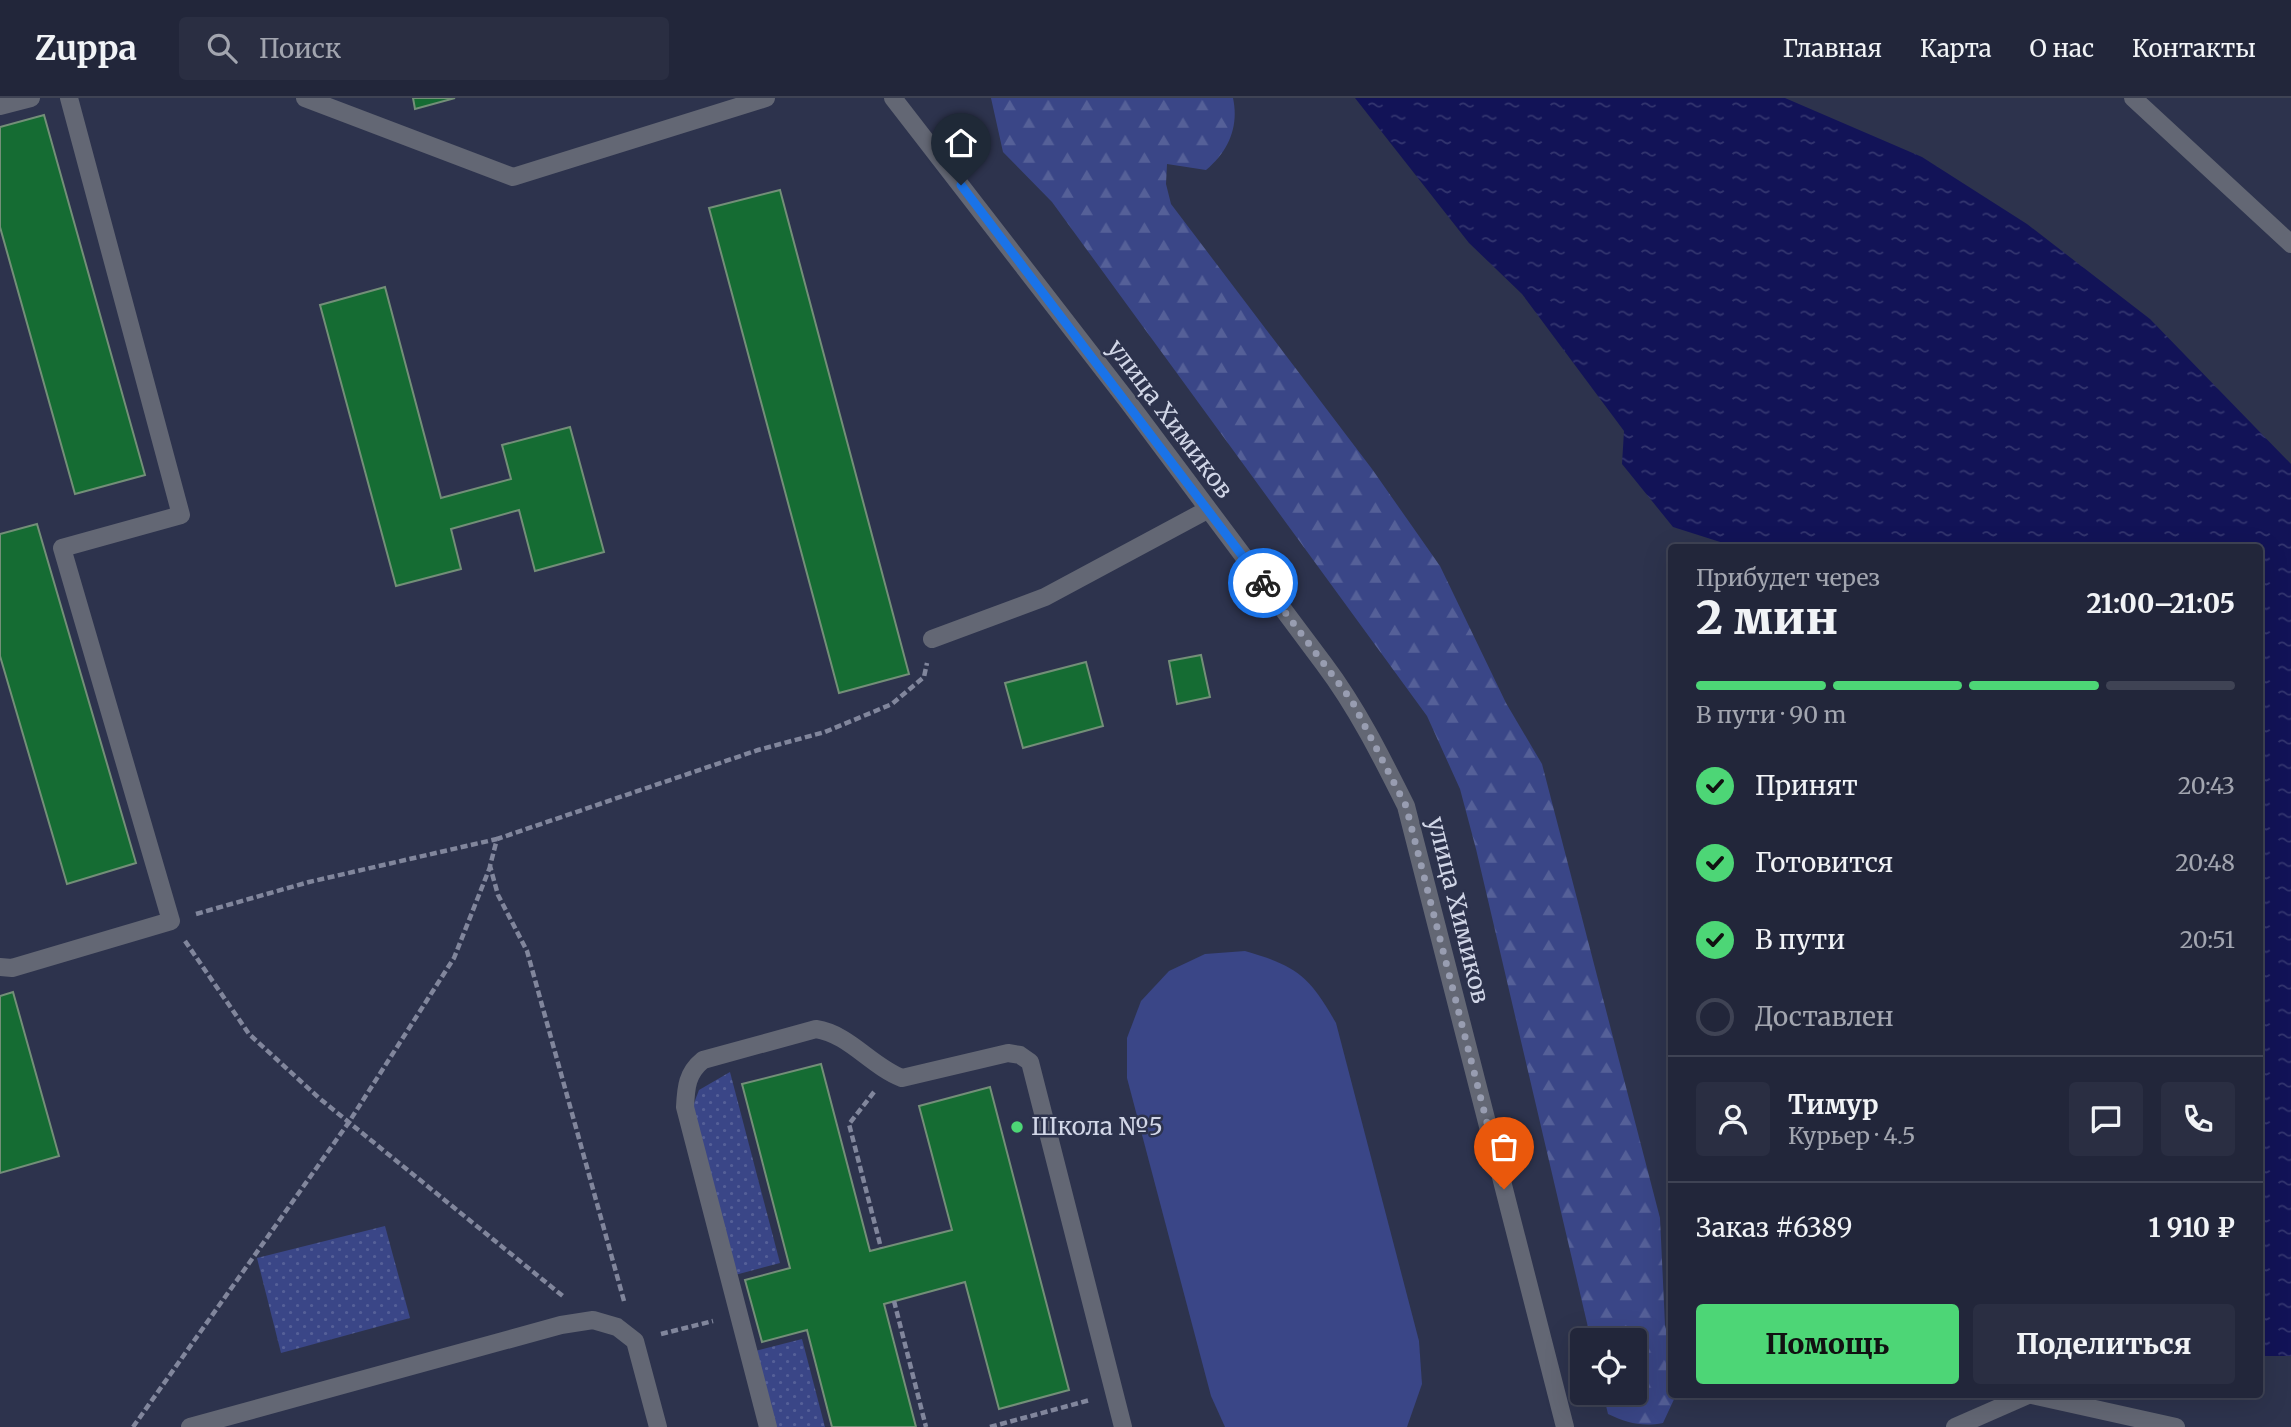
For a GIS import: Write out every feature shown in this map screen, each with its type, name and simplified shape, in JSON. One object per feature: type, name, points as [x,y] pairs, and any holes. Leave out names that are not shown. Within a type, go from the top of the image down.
[{"type":"street","points":[[0,106],[31,98]]},
{"type":"street","points":[[0,967],[12,968],[171,920],[62,548],[181,515],[69,98]]},
{"type":"street","points":[[305,98],[513,177],[766,98]]},
{"type":"street","name":"улица Химиков","points":[[893,98],[1129,403],[1352,701],[1406,806],[1565,1427]]},
{"type":"street","points":[[2133,98],[2291,244]]},
{"type":"street","points":[[932,639],[1045,597],[1208,510]]},
{"type":"street","points":[[768,1427],[685,1107],[686,1086],[691,1069],[703,1060],[817,1029],[829,1031],[890,1073],[902,1078],[1008,1053],[1020,1055],[1030,1062],[1123,1427]]},
{"type":"street","points":[[190,1427],[547,1328],[593,1320],[617,1326],[635,1341],[658,1427]]},
{"type":"street","points":[[1955,1427],[2023,1398]]},
{"type":"street","points":[[2044,1398],[2176,1427]]},
{"type":"path","points":[[593,1320],[349,1122],[249,1034],[171,920],[309,882],[497,839],[758,750],[825,732],[892,704],[924,677],[932,639]]},
{"type":"path","points":[[133,1427],[349,1122],[454,958],[490,866],[497,839]]},
{"type":"path","points":[[490,866],[498,895],[527,951],[635,1341],[713,1321]]},
{"type":"path","points":[[880,1085],[849,1125],[881,1248]]},
{"type":"path","points":[[894,1301],[926,1427]]},
{"type":"path","points":[[990,1427],[1115,1393]]},
{"type":"green space","points":[[991,98],[1233,98],[1233,128],[1226,146],[1214,163],[1206,170],[1167,164],[1166,184],[1171,204],[1372,469],[1440,566],[1506,703],[1542,764],[1660,1218],[1665,1325],[1668,1338],[1668,1398],[1675,1398],[1663,1423],[1635,1423],[1608,1414],[1606,1405],[1647,1405],[1647,1328],[1588,1328],[1476,849],[1460,789],[1427,716],[1052,202],[1003,152]]},
{"type":"green space","points":[[1245,951],[1277,962],[1300,975],[1318,994],[1336,1023],[1419,1341],[1422,1384],[1407,1427],[1225,1427],[1211,1396],[1127,1078],[1127,1038],[1141,1001],[1169,971],[1205,954]]},
{"type":"green space","points":[[730,1072],[780,1263],[735,1275],[691,1111],[699,1090]]},
{"type":"green space","points":[[385,1226],[410,1318],[281,1353],[257,1258]]},
{"type":"green space","points":[[802,1339],[825,1427],[775,1427],[755,1351]]},
{"type":"water","points":[[1355,98],[1785,98],[1922,157],[2027,224],[2150,319],[2291,464],[2291,1356],[2263,1356],[2263,544],[1726,544],[1673,527],[1622,464],[1624,431],[1522,294],[1469,243]]},
{"type":"building","points":[[413,98],[455,98],[415,109]]},
{"type":"building","points":[[44,115],[145,475],[75,494],[0,227],[0,127]]},
{"type":"building","points":[[780,190],[909,674],[839,693],[709,208]]},
{"type":"building","points":[[385,287],[441,498],[511,479],[502,445],[570,427],[604,552],[535,571],[519,510],[451,529],[461,569],[396,586],[320,305]]},
{"type":"building","points":[[37,524],[136,863],[67,884],[0,656],[0,534]]},
{"type":"building","points":[[1201,655],[1210,697],[1177,704],[1169,661]]},
{"type":"building","points":[[1086,662],[1103,726],[1023,748],[1005,683]]},
{"type":"building","points":[[13,992],[59,1156],[0,1173],[0,996]]},
{"type":"building","points":[[821,1064],[870,1251],[952,1230],[919,1106],[990,1087],[1069,1390],[999,1409],[965,1282],[884,1304],[916,1427],[832,1427],[807,1330],[762,1342],[745,1280],[790,1268],[742,1084]]},
{"type":"way so far","points":[[1263,583],[1352,701],[1406,806],[1504,1189]]},
{"type":"place","name":"Школа №5","points":[[1017,1127]]},
{"type":"route","points":[[961,185],[1263,583]]}]
